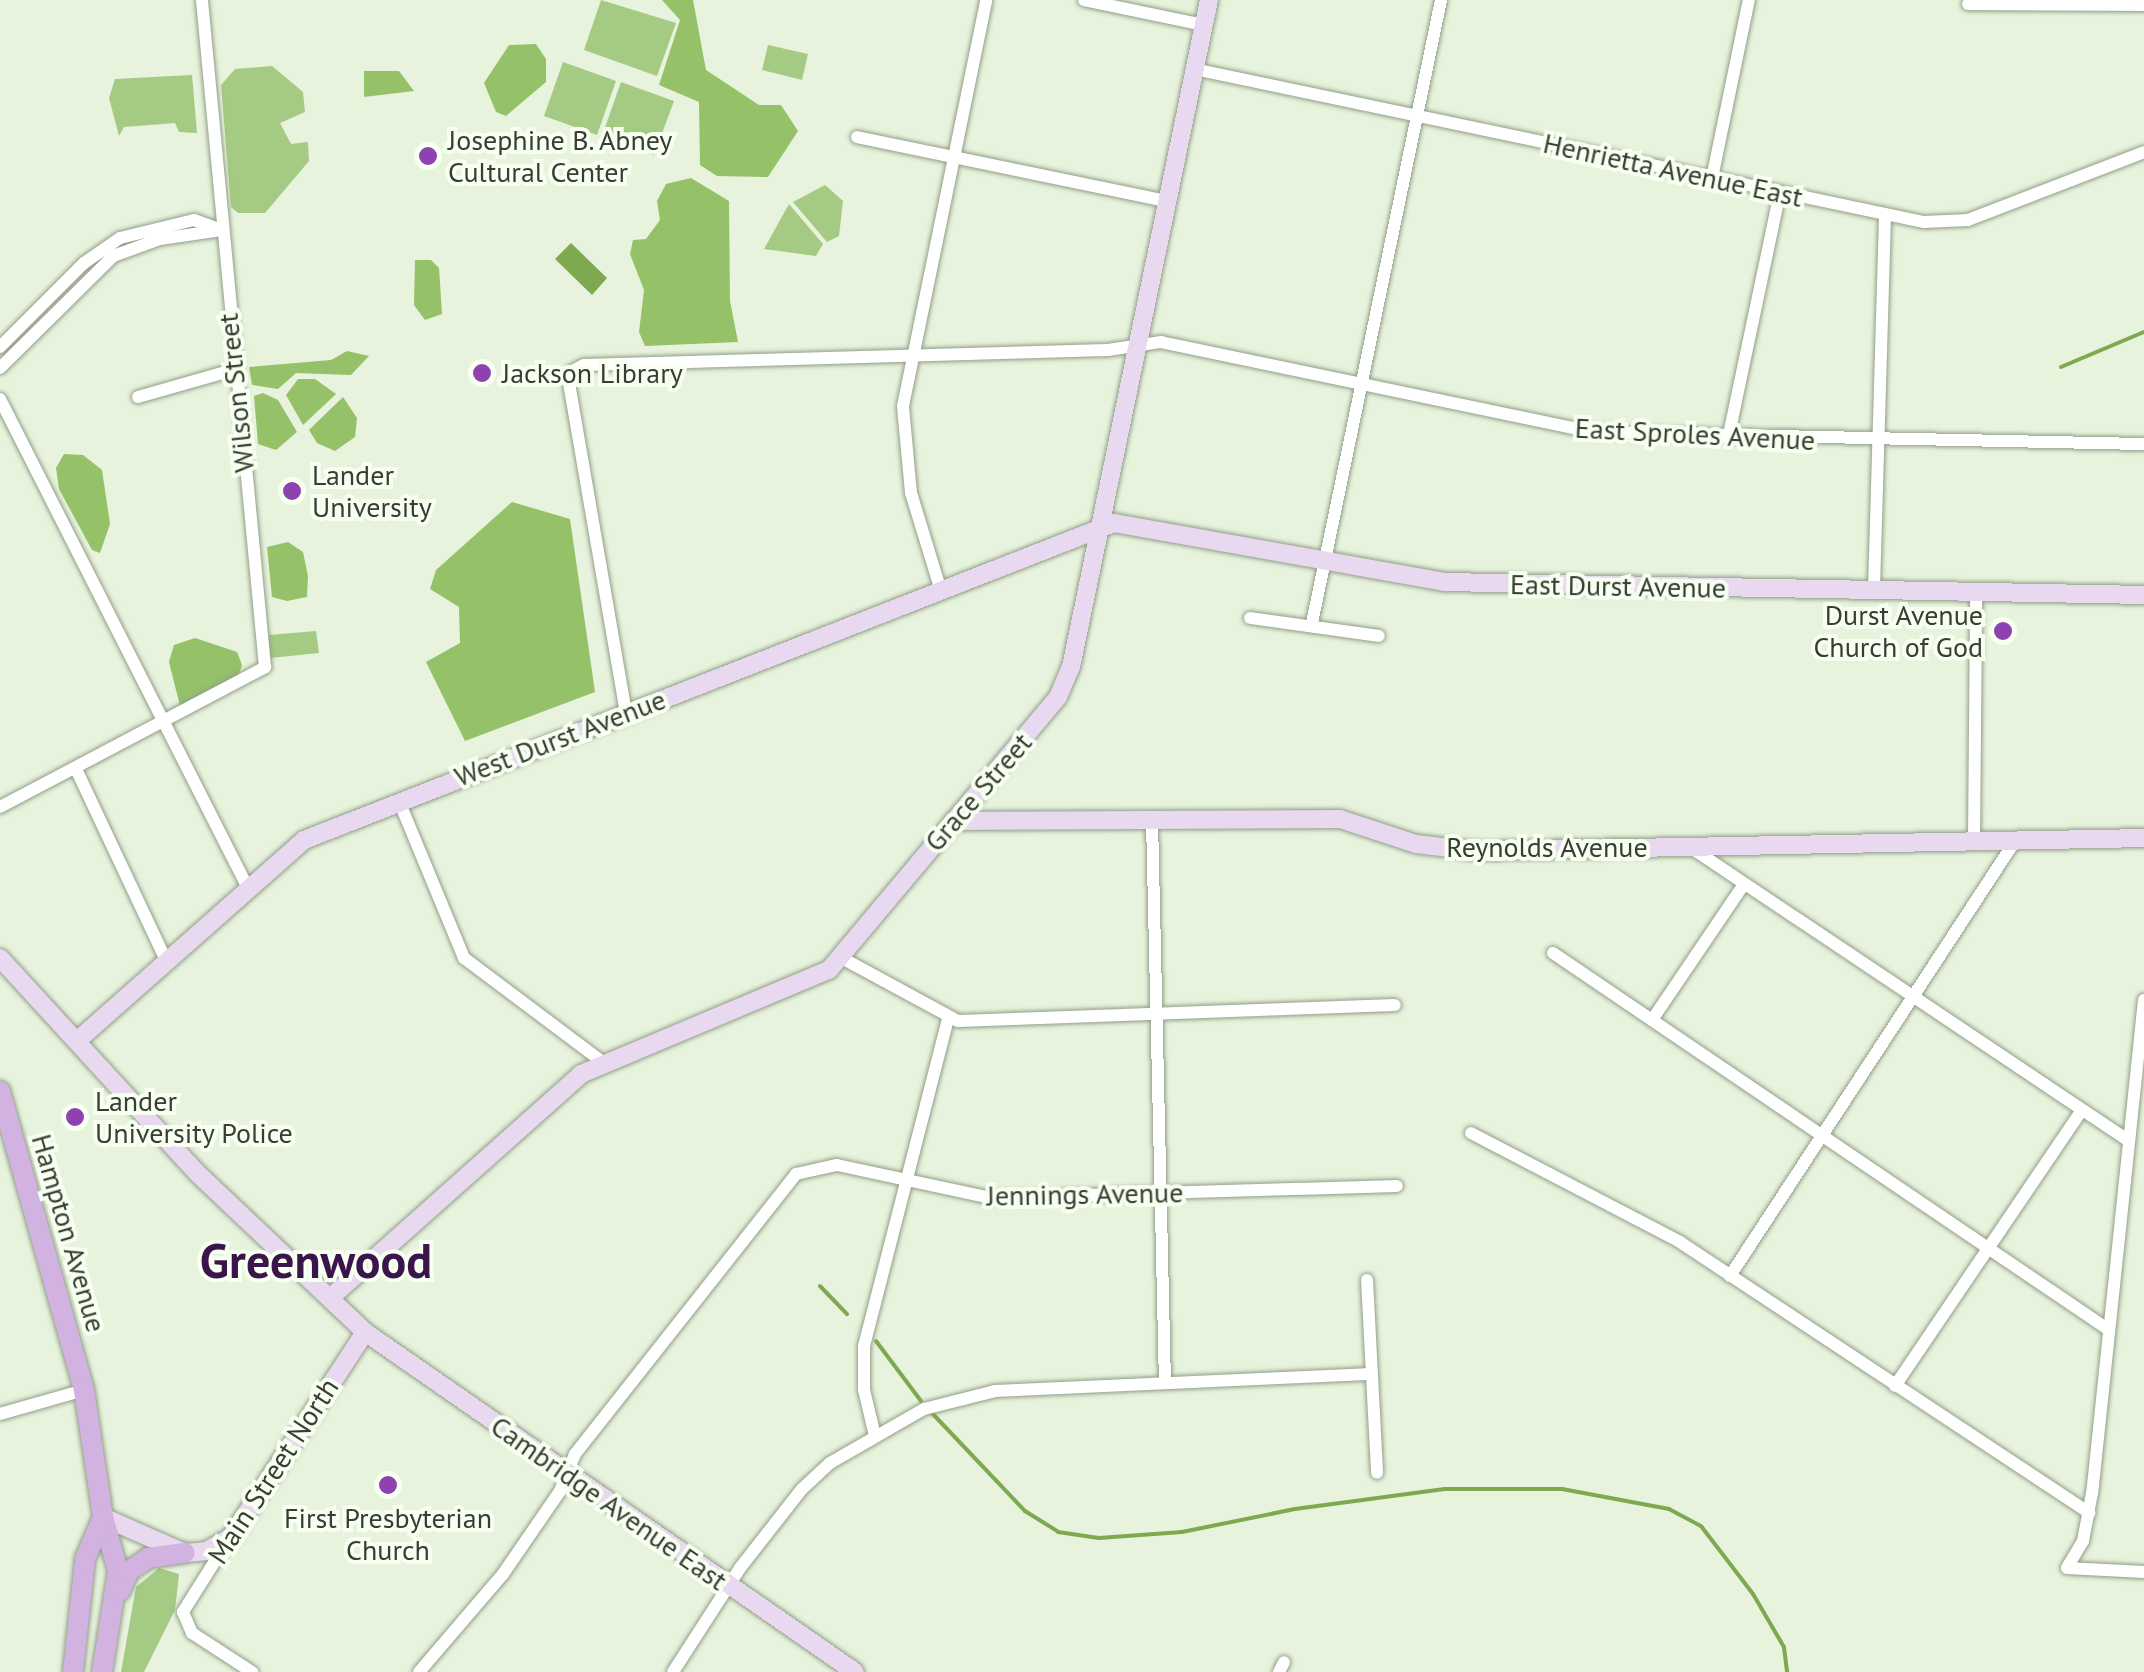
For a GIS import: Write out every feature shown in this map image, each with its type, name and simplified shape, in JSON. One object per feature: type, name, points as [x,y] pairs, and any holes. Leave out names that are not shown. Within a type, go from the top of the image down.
[{"type":"main road","name":"Grace Street","points":[[330,1298],[601,1062],[808,983],[840,958],[1063,688],[1209,0]]},
{"type":"main road","name":"East Durst Avenue","points":[[1098,528],[1128,524],[1323,564],[1471,584],[2144,595]]},
{"type":"main road","name":"West Durst Avenue","points":[[78,1040],[247,886],[304,840],[1098,528]]},
{"type":"main road","name":"Reynolds Avenue","points":[[953,821],[1340,819],[1460,851],[2144,838]]},
{"type":"main road","name":"Cambridge Avenue East","points":[[0,958],[204,1181],[365,1332],[855,1672]]},
{"type":"main road","name":"Hampton Avenue","points":[[0,1091],[9,1158],[84,1390],[102,1517],[118,1571],[111,1612]]},
{"type":"main road","name":"Main Street North","points":[[230,1537],[365,1332]]},
{"type":"main road","points":[[72,1672],[85,1560],[102,1517],[185,1553]]},
{"type":"main road","points":[[102,1672],[111,1612],[128,1571],[148,1558],[206,1551],[230,1537]]},
{"type":"street","name":"Wilson Street","points":[[162,725],[264,667],[233,370],[202,0]]},
{"type":"street","points":[[941,591],[906,471],[903,406],[986,0]]},
{"type":"street","points":[[1084,0],[1204,25]]},
{"type":"street","points":[[1312,624],[1441,0]]},
{"type":"street","points":[[1712,178],[1748,0]]},
{"type":"street","points":[[1968,4],[2144,4]]},
{"type":"street","name":"Henrietta Avenue East","points":[[1194,69],[1938,223],[1968,220],[2144,152]]},
{"type":"street","points":[[857,137],[1166,201]]},
{"type":"street","points":[[1728,439],[1780,192]]},
{"type":"street","points":[[1874,588],[1885,215]]},
{"type":"street","points":[[0,346],[84,263],[120,238],[194,220],[220,230]]},
{"type":"street","points":[[0,368],[113,256],[160,239],[220,230]]},
{"type":"street","name":"East Sproles Avenue","points":[[626,712],[570,383],[574,369],[726,358],[1135,347],[1161,342],[1580,430],[1728,439],[2144,444]]},
{"type":"street","points":[[138,397],[233,370]]},
{"type":"street","points":[[0,399],[247,886]]},
{"type":"street","points":[[1974,841],[1976,591]]},
{"type":"street","points":[[1250,618],[1379,636]]},
{"type":"street","points":[[0,807],[162,725]]},
{"type":"street","points":[[76,768],[166,960]]},
{"type":"street","points":[[399,801],[464,958],[601,1062]]},
{"type":"street","points":[[1152,820],[1165,1383]]},
{"type":"street","points":[[1730,1276],[2015,841]]},
{"type":"street","points":[[1688,846],[2129,1141]]},
{"type":"street","points":[[1652,1020],[1744,884]]},
{"type":"street","points":[[1554,953],[2109,1330]]},
{"type":"street","points":[[840,958],[948,1018],[1395,1006]]},
{"type":"street","points":[[2144,1000],[2089,1512],[2067,1568],[2144,1572]]},
{"type":"street","points":[[874,1436],[864,1390],[864,1346],[948,1018]]},
{"type":"street","points":[[1894,1386],[2082,1110]]},
{"type":"street","points":[[1471,1133],[1659,1230],[2089,1512]]},
{"type":"street","name":"Jennings Avenue","points":[[419,1672],[503,1574],[566,1474],[789,1180],[831,1165],[991,1198],[1396,1186]]},
{"type":"street","points":[[1367,1280],[1377,1473]]},
{"type":"street","points":[[674,1672],[729,1586],[802,1489],[874,1436],[924,1409],[978,1393],[1372,1374]]},
{"type":"street","points":[[0,1414],[84,1390]]},
{"type":"street","name":"Main Street North","points":[[230,1537],[183,1612],[192,1633],[252,1672]]},
{"type":"shaded area","points":[[601,0],[676,23],[657,76],[584,50]]},
{"type":"shaded area","points":[[662,0],[693,0],[706,70],[759,105],[781,105],[798,131],[768,177],[717,176],[700,165],[699,102],[659,85],[680,20]]},
{"type":"shaded area","points":[[536,44],[546,59],[546,82],[506,116],[496,112],[484,83],[509,45]]},
{"type":"shaded area","points":[[768,45],[808,54],[802,80],[762,70]]},
{"type":"shaded area","points":[[563,62],[616,81],[597,135],[544,116]]},
{"type":"shaded area","points":[[272,66],[303,92],[305,112],[280,123],[291,144],[308,142],[309,161],[265,213],[238,213],[231,207],[221,85],[235,69]]},
{"type":"shaded area","points":[[364,71],[399,71],[414,91],[364,97]]},
{"type":"shaded area","points":[[192,75],[197,133],[179,132],[175,123],[124,127],[119,136],[109,98],[115,79]]},
{"type":"shaded area","points":[[621,82],[674,101],[654,155],[602,136]]},
{"type":"shaded area","points":[[691,178],[729,201],[730,301],[738,342],[645,346],[639,332],[644,290],[630,254],[633,240],[646,239],[660,220],[657,201],[666,184]]},
{"type":"shaded area","points":[[825,185],[843,201],[839,236],[827,242],[793,202]]},
{"type":"shaded area","points":[[789,204],[823,244],[816,256],[764,249]]},
{"type":"shaded area","points":[[571,243],[607,278],[592,295],[555,259]]},
{"type":"shaded area","points":[[415,260],[431,260],[439,268],[442,314],[425,320],[414,305]]},
{"type":"shaded area","points":[[347,351],[369,356],[351,375],[296,373],[278,389],[252,385],[249,367],[331,360]]},
{"type":"shaded area","points":[[298,379],[315,379],[336,394],[303,425],[286,395]]},
{"type":"shaded area","points":[[263,393],[278,400],[297,432],[276,450],[258,444],[254,396]]},
{"type":"shaded area","points":[[343,397],[357,418],[355,437],[335,451],[317,443],[309,430]]},
{"type":"shaded area","points":[[64,454],[83,455],[102,470],[110,524],[100,553],[92,550],[59,489],[56,468]]},
{"type":"shaded area","points":[[512,502],[570,519],[595,692],[465,741],[426,662],[460,643],[459,607],[430,589],[436,570]]},
{"type":"shaded area","points":[[288,542],[303,552],[308,576],[307,597],[287,601],[272,597],[267,547]]},
{"type":"shaded area","points":[[316,631],[319,653],[270,658],[269,635]]},
{"type":"shaded area","points":[[195,638],[237,652],[242,665],[237,680],[181,710],[169,662],[174,645]]},
{"type":"shaded area","points":[[159,1568],[179,1574],[175,1610],[144,1672],[121,1672],[136,1587]]},
{"type":"waterway","points":[[2061,367],[2144,332]]},
{"type":"waterway","points":[[820,1286],[847,1314]]},
{"type":"waterway","points":[[876,1341],[921,1401]]},
{"type":"waterway","points":[[931,1412],[1025,1511],[1058,1532],[1099,1538],[1182,1532],[1295,1509],[1445,1489],[1562,1489],[1669,1509],[1701,1526],[1753,1594],[1784,1647],[1787,1672]]},
{"type":"place","name":"Josephine B. Abney Cultural Center","points":[[428,156]]},
{"type":"place","name":"Jackson Library","points":[[482,373]]},
{"type":"place","name":"Lander University","points":[[292,491]]},
{"type":"place","name":"Durst Avenue Church of God","points":[[2003,631]]},
{"type":"place","name":"Lander University Police","points":[[75,1117]]},
{"type":"place","name":"First Presbyterian Church","points":[[388,1485]]},
{"type":"district","name":"Greenwood","points":[[316,1261]]}]
